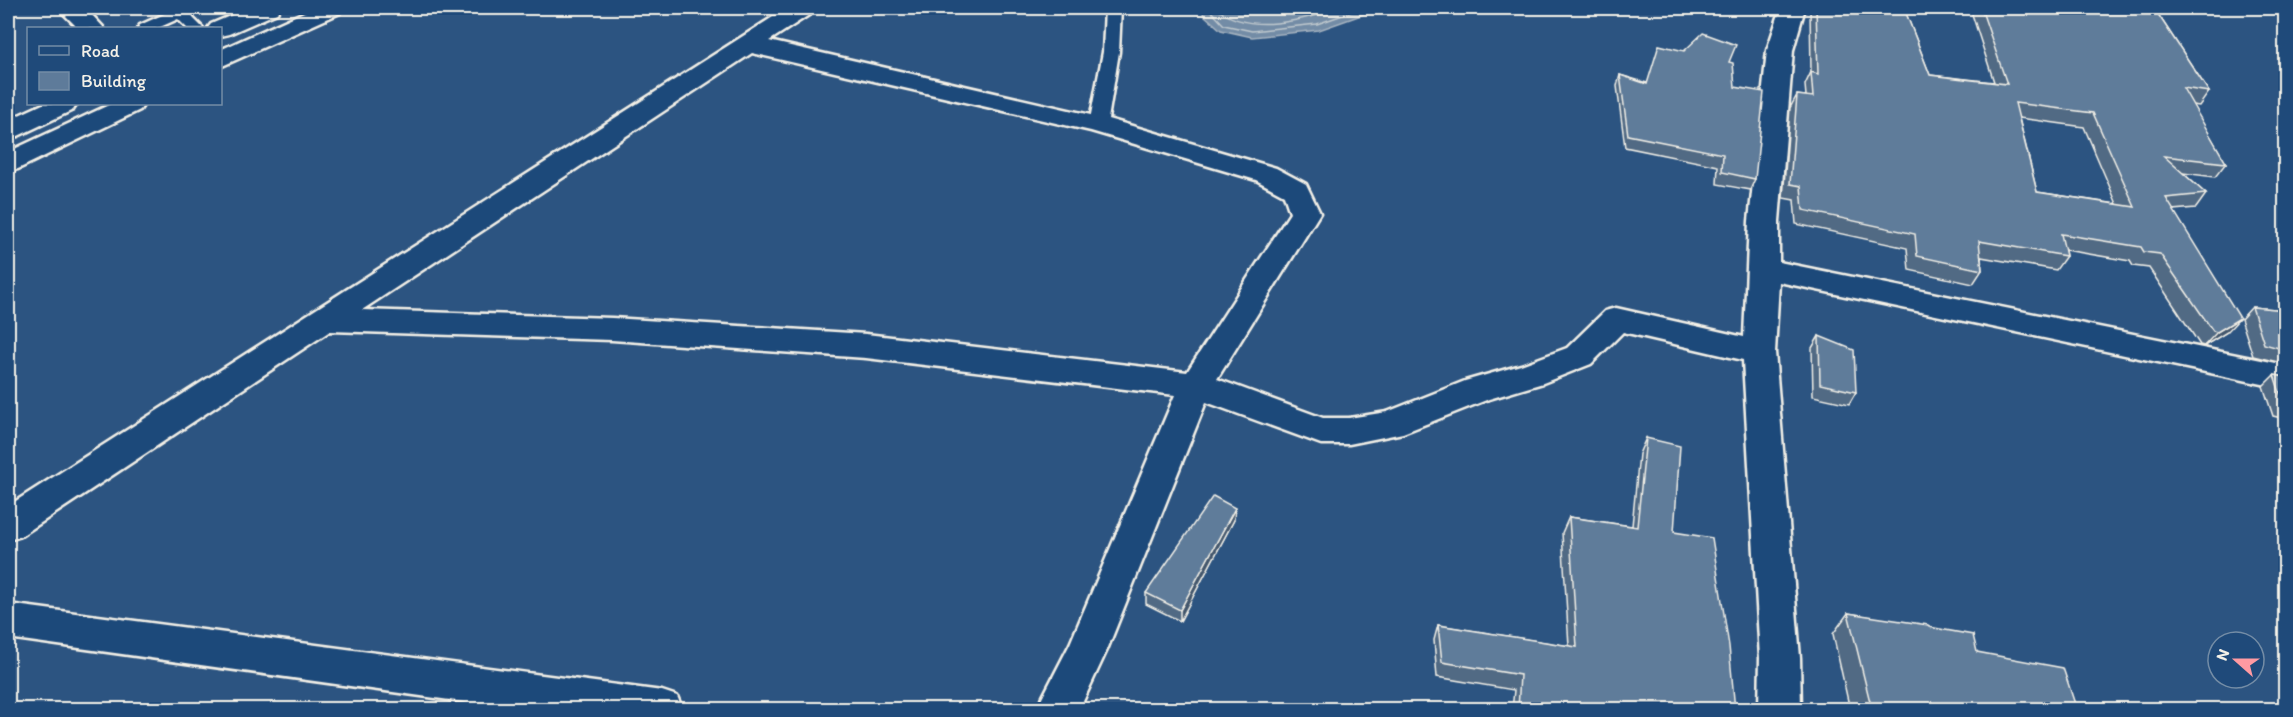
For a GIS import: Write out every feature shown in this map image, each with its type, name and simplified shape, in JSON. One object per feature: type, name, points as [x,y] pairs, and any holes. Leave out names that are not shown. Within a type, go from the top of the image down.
[{"type":"main road","points":[[222,28],[268,8]]},
{"type":"main road","points":[[222,59],[331,8]]},
{"type":"main road","points":[[8,525],[803,8]]},
{"type":"main road","points":[[1780,710],[1780,658],[1759,352],[1764,269],[1764,221],[1780,50],[1793,8]]},
{"type":"main road","points":[[747,44],[1098,125],[1266,174],[1296,190],[1305,213],[1196,385],[1087,650],[1057,710]]},
{"type":"main road","points":[[8,130],[62,105]]},
{"type":"main road","points":[[8,163],[129,105]]},
{"type":"main road","points":[[1764,269],[2286,377]]},
{"type":"main road","points":[[322,320],[612,329],[866,346],[1196,385],[1322,431],[1349,431],[1391,424],[1477,390],[1531,374],[1579,356],[1616,319],[1759,352]]},
{"type":"main road","points":[[8,621],[662,710]]},
{"type":"lane","points":[[1098,125],[1111,52],[1113,8]]},
{"type":"lane","points":[[148,27],[184,9],[186,20],[195,27]]},
{"type":"water","points":[[1201,8],[1381,8],[1319,30],[1252,37],[1221,30],[1204,15]]},
{"type":"building","points":[[1816,8],[1904,8],[1930,75],[2007,84],[1981,8],[2056,8],[2101,13],[2098,8],[2154,8],[2209,92],[2183,88],[2226,163],[2164,156],[2206,194],[2166,198],[2240,318],[2217,332],[2213,331],[2160,254],[2144,252],[2141,247],[2061,234],[2066,256],[1979,241],[1982,270],[1917,256],[1915,234],[1803,210],[1801,186],[1790,184],[1797,95],[1813,97],[1811,72],[1818,74]],"holes":[[[2015,103],[2093,113],[2135,207],[2037,192]]]},
{"type":"building","points":[[1703,33],[1736,45],[1729,62],[1733,63],[1735,87],[1764,92],[1755,179],[1722,172],[1723,154],[1628,135],[1620,75],[1647,84],[1659,45],[1684,51]]},
{"type":"building","points":[[2252,307],[2286,310],[2286,350],[2264,344]]},
{"type":"building","points":[[1819,336],[1854,350],[1856,392],[1820,384]]},
{"type":"building","points":[[2274,375],[2286,377],[2286,405],[2284,405]]},
{"type":"building","points":[[1646,438],[1680,446],[1674,532],[1712,538],[1729,646],[1735,710],[1518,710],[1520,675],[1442,662],[1438,625],[1577,647],[1569,517],[1637,527]]},
{"type":"building","points":[[1213,496],[1235,508],[1180,610],[1146,593]]},
{"type":"building","points":[[1848,613],[1928,625],[1973,635],[1977,652],[2063,668],[2077,710],[1872,710]]}]
